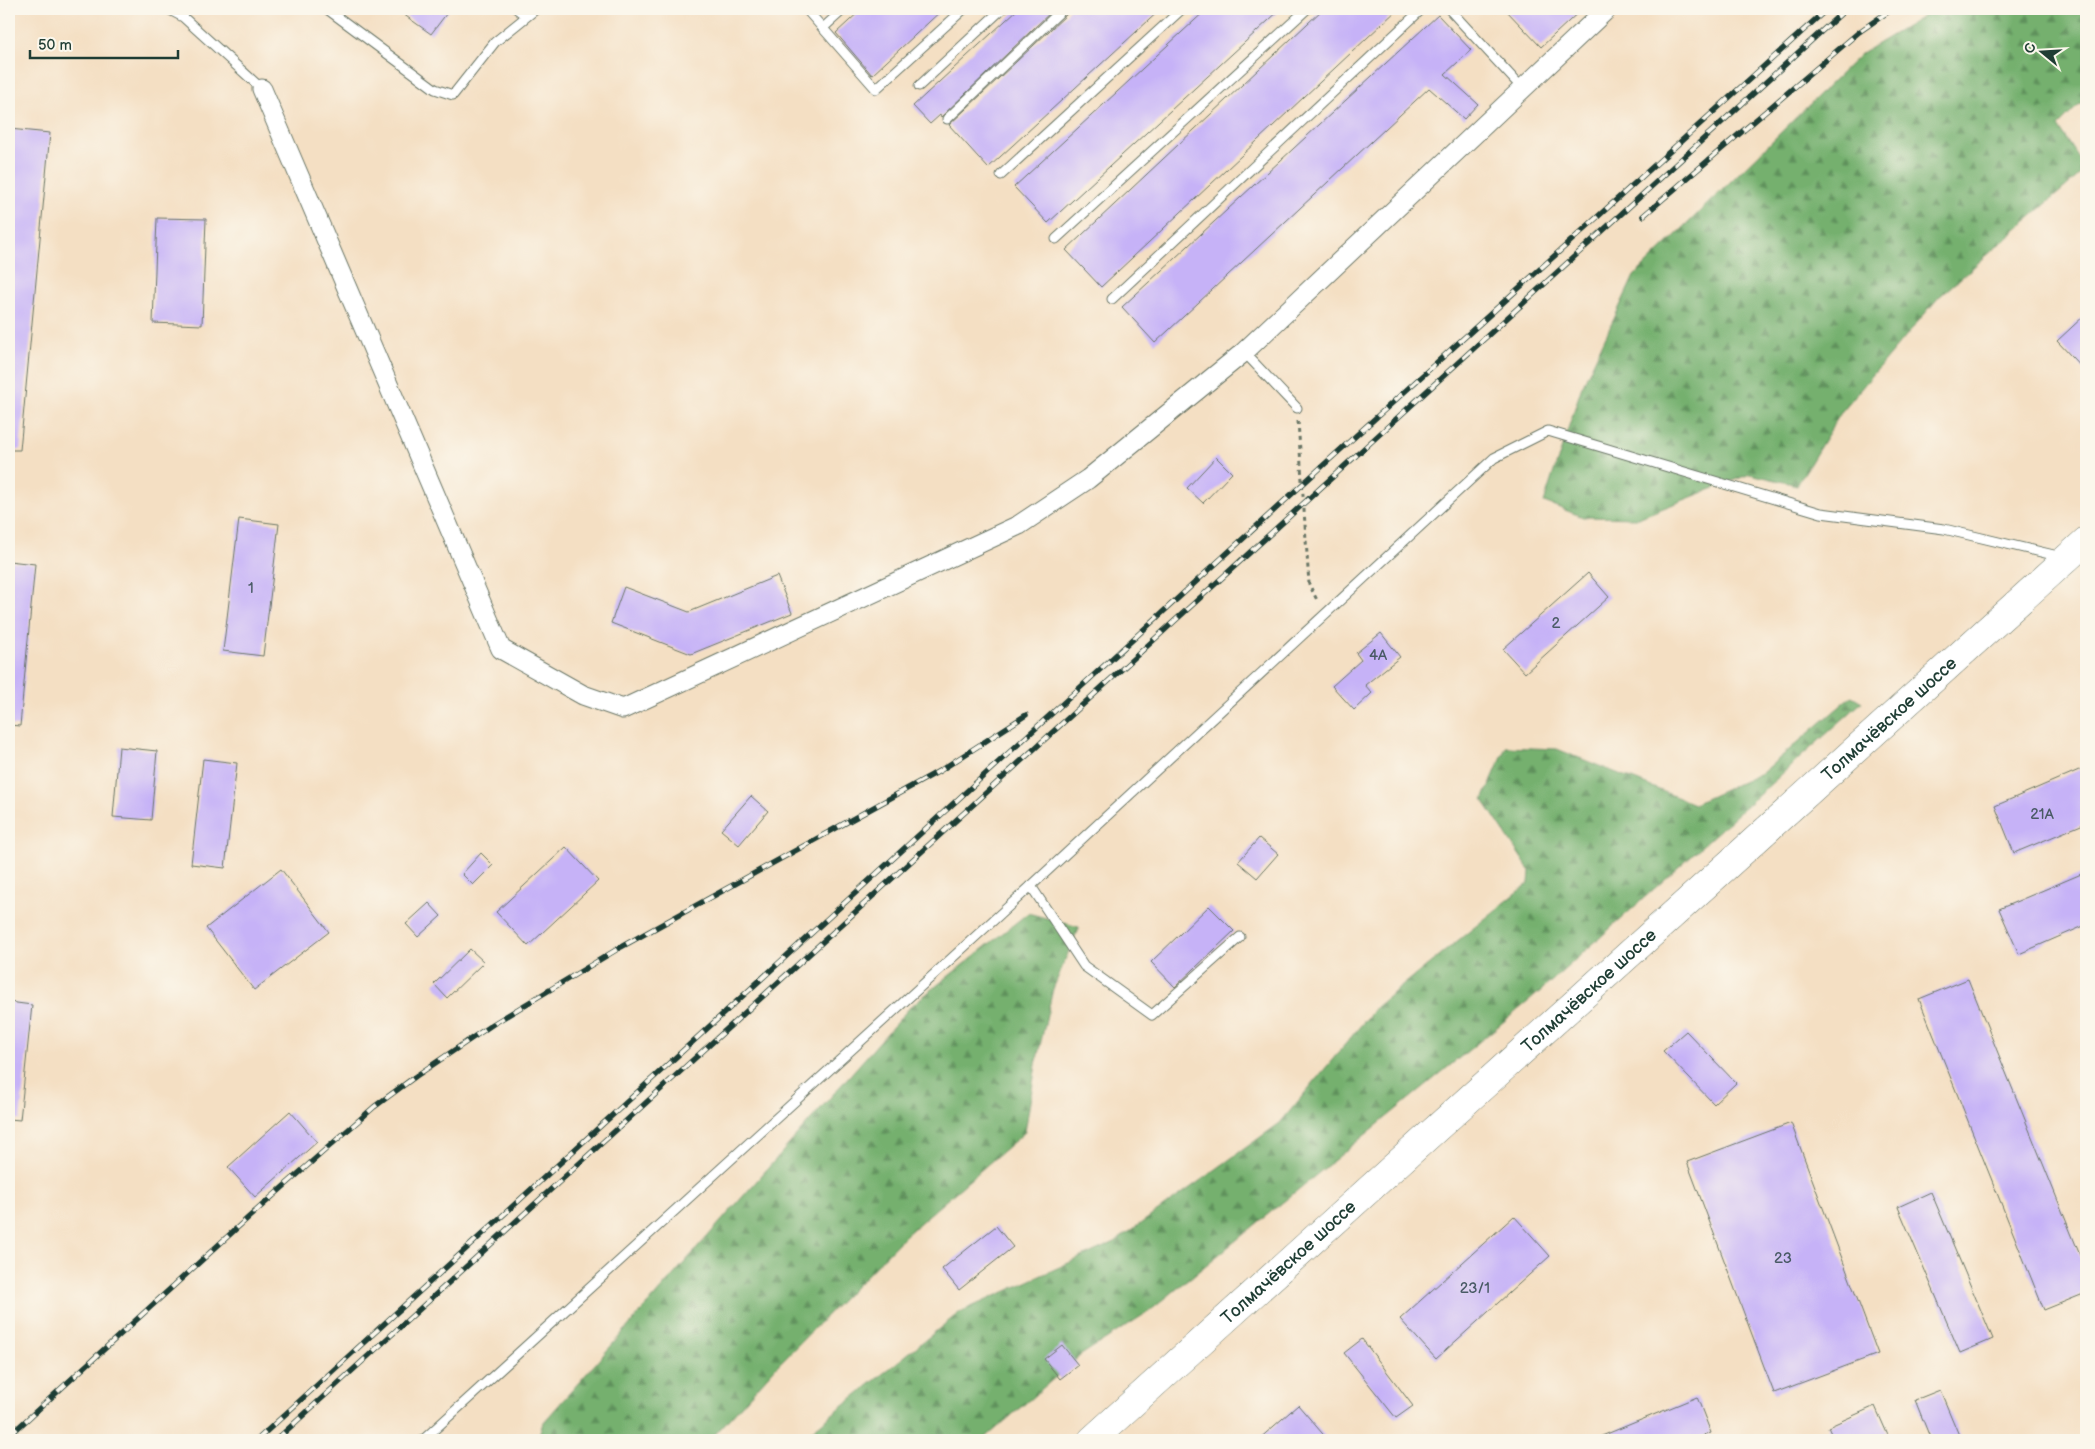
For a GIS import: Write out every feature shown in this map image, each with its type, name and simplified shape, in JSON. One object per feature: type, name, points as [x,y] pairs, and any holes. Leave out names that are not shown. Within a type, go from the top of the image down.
[{"type":"main road","name":"Толмачёвское шоссе","points":[[1092,1440],[2077,550]]},
{"type":"street","points":[[262,89],[501,649],[582,695],[623,709],[1019,525],[1088,479],[1244,352],[1607,9]]},
{"type":"lane","points":[[168,9],[183,17],[262,89]]},
{"type":"lane","points":[[327,9],[435,89],[453,95],[495,42],[536,9]]},
{"type":"lane","points":[[517,9],[526,16]]},
{"type":"lane","points":[[806,9],[876,89],[964,9]]},
{"type":"lane","points":[[823,28],[844,9]]},
{"type":"lane","points":[[919,86],[1002,9]]},
{"type":"lane","points":[[947,119],[1063,9]]},
{"type":"lane","points":[[1001,175],[1182,9]]},
{"type":"lane","points":[[1056,239],[1307,9]]},
{"type":"lane","points":[[1112,299],[1422,9]]},
{"type":"lane","points":[[1449,9],[1522,88]]},
{"type":"lane","points":[[1244,352],[1297,408]]},
{"type":"lane","points":[[422,1440],[1031,886],[1494,458],[1548,431],[1821,513],[1944,529],[2077,550]]},
{"type":"lane","points":[[1031,886],[1084,966],[1152,1015],[1240,937]]},
{"type":"path","points":[[1297,408],[1309,584],[1324,616]]},
{"type":"green space","points":[[1936,9],[2086,9],[2086,98],[2058,126],[2086,169],[1939,297],[1842,411],[1797,485],[1750,474],[1638,518],[1583,517],[1544,502],[1581,389],[1634,276],[1862,53]]},
{"type":"green space","points":[[1852,696],[1862,702],[1535,996],[1151,1310],[1081,1355],[983,1440],[800,1440],[960,1312],[1115,1242],[1280,1123],[1376,1007],[1529,883],[1530,871],[1483,800],[1506,747],[1557,749],[1694,804],[1762,773]]},
{"type":"green space","points":[[1028,913],[1079,927],[1053,989],[1037,1059],[1025,1132],[907,1234],[775,1368],[710,1440],[537,1440],[543,1423],[911,1006]]},
{"type":"building","points":[[396,9],[450,9],[431,34]]},
{"type":"building","points":[[862,9],[943,9],[872,75],[836,33]]},
{"type":"building","points":[[1018,9],[1054,9],[941,117],[940,115],[930,124],[913,106]]},
{"type":"building","points":[[1069,9],[1161,9],[988,168],[949,125],[1067,14]]},
{"type":"building","points":[[1207,9],[1281,9],[1048,223],[1014,187]]},
{"type":"building","points":[[1323,9],[1398,9],[1101,287],[1066,250]]},
{"type":"building","points":[[1505,9],[1582,9],[1541,47]]},
{"type":"building","points":[[1438,15],[1471,50],[1445,74],[1478,104],[1464,119],[1429,88],[1155,343],[1122,307]]},
{"type":"building","points":[[9,129],[50,133],[20,450],[9,450]]},
{"type":"building","points":[[157,218],[206,219],[202,325],[153,323]]},
{"type":"building","points":[[2086,314],[2086,372],[2057,341]]},
{"type":"building","points":[[1216,457],[1232,473],[1203,503],[1187,488]]},
{"type":"building","points":[[239,519],[279,524],[263,656],[223,651]]},
{"type":"building","points":[[9,561],[35,564],[20,726],[9,725]]},
{"type":"building","points":[[1588,573],[1609,597],[1525,673],[1503,649]]},
{"type":"building","points":[[777,576],[792,613],[691,654],[611,623],[624,587],[689,612]]},
{"type":"building","points":[[1381,633],[1400,657],[1365,685],[1372,693],[1354,710],[1332,686],[1361,660],[1356,653]]},
{"type":"building","points":[[119,747],[157,751],[151,820],[113,817]]},
{"type":"building","points":[[203,759],[237,763],[225,868],[191,864]]},
{"type":"building","points":[[2086,767],[2086,823],[2014,853],[1995,806]]},
{"type":"building","points":[[751,796],[768,811],[739,845],[721,830]]},
{"type":"building","points":[[1259,838],[1278,854],[1257,878],[1238,862]]},
{"type":"building","points":[[566,847],[598,881],[528,946],[496,912]]},
{"type":"building","points":[[481,853],[493,865],[473,885],[462,874]]},
{"type":"building","points":[[281,869],[329,932],[254,990],[206,928]]},
{"type":"building","points":[[2086,872],[2086,925],[2019,954],[1999,909]]},
{"type":"building","points":[[429,903],[441,916],[418,937],[406,924]]},
{"type":"building","points":[[1209,906],[1234,931],[1175,987],[1151,962]]},
{"type":"building","points":[[470,949],[484,962],[447,998],[434,984]]},
{"type":"building","points":[[1968,979],[2086,1270],[2086,1293],[2044,1310],[1919,999]]},
{"type":"building","points":[[9,1002],[32,1005],[20,1120],[9,1119]]},
{"type":"building","points":[[1686,1031],[1736,1083],[1714,1104],[1663,1051]]},
{"type":"building","points":[[290,1111],[317,1142],[255,1197],[228,1167]]},
{"type":"building","points":[[1791,1123],[1878,1354],[1774,1393],[1687,1162]]},
{"type":"building","points":[[1931,1192],[1993,1339],[1960,1353],[1898,1207]]},
{"type":"building","points":[[1514,1216],[1550,1256],[1436,1359],[1400,1319]]},
{"type":"building","points":[[996,1226],[1013,1247],[959,1290],[942,1269]]},
{"type":"building","points":[[1362,1339],[1413,1406],[1396,1418],[1344,1353]]},
{"type":"building","points":[[1062,1345],[1078,1365],[1060,1379],[1044,1359]]},
{"type":"building","points":[[1940,1390],[1961,1440],[1931,1440],[1915,1400]]},
{"type":"building","points":[[1697,1397],[1711,1433],[1693,1440],[1592,1440]]},
{"type":"building","points":[[1298,1405],[1328,1440],[1258,1440]]},
{"type":"building","points":[[1875,1406],[1890,1440],[1834,1440],[1828,1427]]},
{"type":"railway","points":[[257,1440],[1328,461],[1827,9]]},
{"type":"railway","points":[[276,1440],[1846,9]]},
{"type":"railway","points":[[1643,216],[1859,32],[1892,9]]},
{"type":"railway","points":[[9,1436],[249,1217],[374,1107],[416,1076],[493,1024],[621,947],[941,770],[1026,715]]}]
